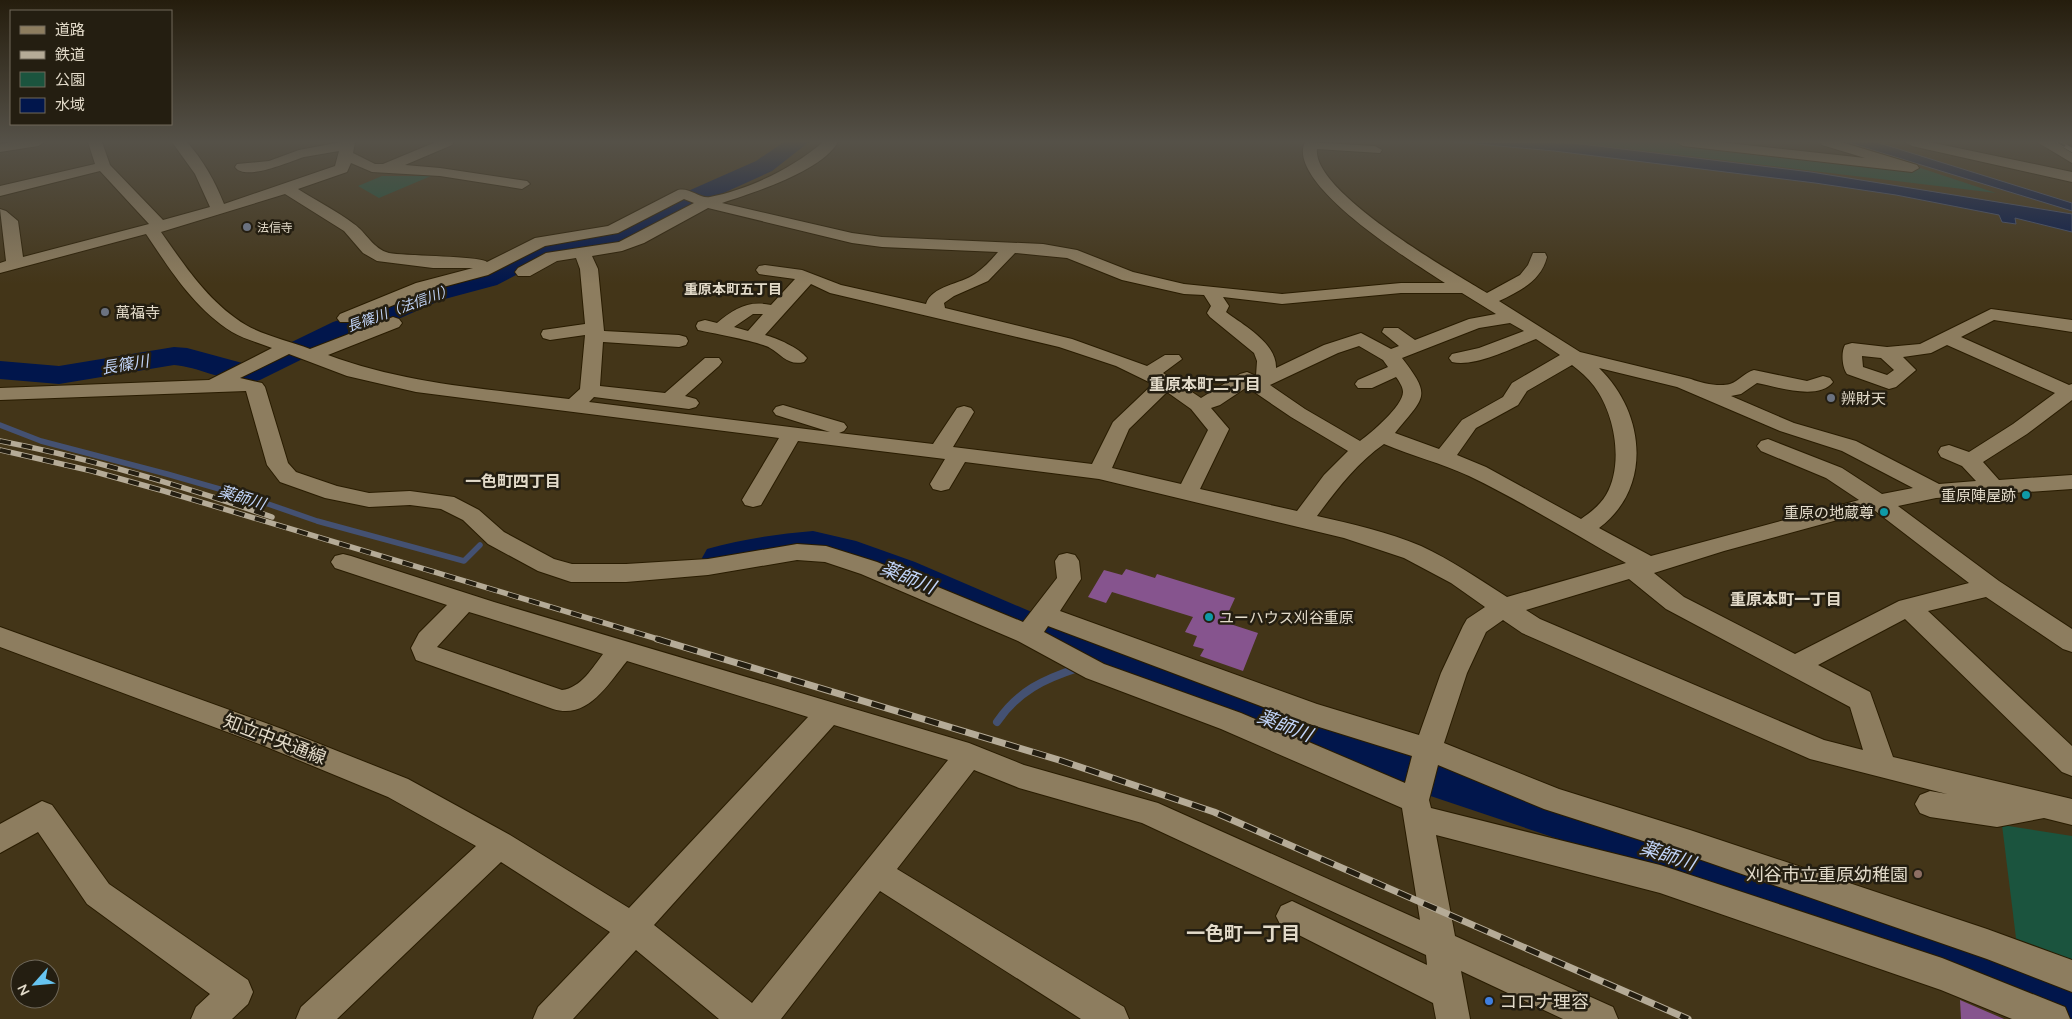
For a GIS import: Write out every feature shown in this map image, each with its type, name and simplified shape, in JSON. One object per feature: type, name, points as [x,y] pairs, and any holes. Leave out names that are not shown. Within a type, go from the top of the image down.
[{"type":"street","points":[[123,190],[156,228],[189,284],[212,308],[240,329],[354,372],[380,379],[571,405],[1099,472],[1349,531],[1412,552],[1459,577],[1531,626],[1820,751],[2060,809]]},
{"type":"street","points":[[211,190],[219,210]]},
{"type":"street","points":[[0,214],[10,221],[8,266],[156,228],[285,190]]},
{"type":"street","points":[[288,190],[342,222],[359,236],[369,249],[383,257],[433,263],[471,264],[504,259]]},
{"type":"street","points":[[524,272],[552,257],[622,246],[678,216],[713,205],[748,190]]},
{"type":"street","points":[[1332,190],[1361,218],[1391,240],[1538,332],[1573,356],[1597,376],[1618,411],[1627,447],[1627,474],[1607,510],[1583,529]]},
{"type":"street","points":[[346,318],[370,310],[422,287],[482,271],[541,242],[612,230],[683,193],[713,205],[852,238],[882,242],[1011,247],[1071,254],[1154,284],[1184,289],[1291,298],[1401,288],[1465,288]]},
{"type":"street","points":[[678,216],[696,230]]},
{"type":"street","points":[[936,311],[935,302],[949,290],[971,284],[994,267],[1011,247]]},
{"type":"street","points":[[584,251],[584,259],[589,269],[595,332],[590,391]]},
{"type":"street","points":[[1486,300],[1513,288],[1538,263],[1538,257]]},
{"type":"street","points":[[764,270],[808,277],[836,289],[1034,335],[1114,368],[1156,379],[1186,395],[1198,405],[1219,430],[1187,493]]},
{"type":"street","points":[[754,336],[776,311],[784,298],[808,277]]},
{"type":"street","points":[[1210,290],[1220,306],[1216,312],[1262,350],[1267,361],[1262,381]]},
{"type":"street","points":[[776,311],[757,307],[746,308],[713,327],[776,343],[785,352],[797,358]]},
{"type":"street","points":[[1887,353],[1924,348],[1991,314],[2072,326]]},
{"type":"street","points":[[1365,384],[1395,362],[1412,346],[1474,323],[1513,317]]},
{"type":"street","points":[[220,380],[248,366],[393,323]]},
{"type":"street","points":[[550,334],[595,332],[679,341]]},
{"type":"street","points":[[1391,332],[1412,346]]},
{"type":"street","points":[[1459,358],[1485,352],[1538,332]]},
{"type":"street","points":[[1945,338],[2070,391],[2020,429],[1970,461]]},
{"type":"street","points":[[1262,381],[1331,348],[1361,339],[1395,362],[1410,382],[1413,391],[1411,400],[1382,434],[1361,450],[1332,480],[1302,520]]},
{"type":"street","points":[[1444,457],[1469,424],[1511,401],[1519,387],[1573,356],[1684,383],[1786,427],[1849,446],[1936,491]]},
{"type":"street","points":[[1099,472],[1120,426],[1172,359]]},
{"type":"street","points":[[571,405],[590,391],[680,401],[712,362]]},
{"type":"street","points":[[1698,389],[1734,390],[1754,376],[1808,387],[1823,382]]},
{"type":"street","points":[[1198,405],[1213,401],[1247,378],[1262,381],[1298,412],[1361,450]]},
{"type":"street","points":[[0,394],[220,380],[255,387],[273,442],[278,465],[288,477],[332,493],[369,500],[410,498],[446,502],[471,515],[496,538],[546,565],[572,574],[626,573],[708,567],[797,552],[826,554],[1036,625],[1428,749],[1554,800],[1690,843],[1987,944],[2072,976]]},
{"type":"street","points":[[783,411],[843,429],[882,437],[888,445]]},
{"type":"street","points":[[941,484],[949,453],[964,412]]},
{"type":"street","points":[[753,500],[792,433]]},
{"type":"street","points":[[1382,434],[1424,453],[1444,457],[1478,472],[1583,529],[1642,568],[1675,603],[1860,700],[1882,766]]},
{"type":"street","points":[[1812,464],[1809,455],[1814,447],[1825,438]]},
{"type":"street","points":[[1768,446],[1834,473],[1878,502],[1990,587],[2072,642]]},
{"type":"street","points":[[1948,452],[1970,461],[1994,488]]},
{"type":"street","points":[[1451,1006],[1442,945],[1416,809],[1428,749],[1454,673],[1476,626],[1502,608],[1721,544],[1878,502],[1936,491],[2072,482]]},
{"type":"street","points":[[1036,625],[1069,579],[1067,561]]},
{"type":"street","points":[[343,562],[465,602],[969,755],[1019,776],[1148,812],[1601,1019]]},
{"type":"street","points":[[1796,665],[1908,608],[1990,587]]},
{"type":"street","points":[[465,602],[428,640],[424,648],[425,653],[562,701],[569,701],[585,694],[622,649]]},
{"type":"street","points":[[1908,608],[2072,764]]},
{"type":"street","points":[[1036,625],[1095,670],[1231,721],[1416,809],[1660,879],[1942,974],[2053,1019]]},
{"type":"street","name":"知立中央通線","points":[[0,637],[272,737],[398,788],[499,844],[634,929],[745,1019]]},
{"type":"street","points":[[550,1019],[634,929],[645,911],[829,712]]},
{"type":"street","points":[[760,1019],[969,755]]},
{"type":"street","points":[[1504,765],[1627,814],[1690,843]]},
{"type":"street","points":[[1930,804],[1997,814],[2060,809]]},
{"type":"street","points":[[0,840],[42,814],[98,894],[236,992],[208,1019]]},
{"type":"street","points":[[314,1019],[499,844]]},
{"type":"street","points":[[876,872],[1112,1019]]},
{"type":"street","points":[[1292,916],[1451,1006]]},
{"type":"green space","points":[[364,190],[399,190],[379,198]]},
{"type":"green space","points":[[1967,190],[1986,190],[1996,193]]},
{"type":"green space","points":[[2002,825],[2072,836],[2072,966],[2017,946]]},
{"type":"water","points":[[1859,190],[1920,190],[2072,214],[2072,232],[2015,218],[2016,224],[2002,222],[1999,215]]},
{"type":"water","points":[[2002,190],[2029,190],[2072,203],[2072,211]]},
{"type":"building","name":"ユーハウス刈谷重原","points":[[1126,569],[1155,578],[1157,574],[1235,598],[1224,622],[1258,633],[1243,671],[1200,656],[1204,649],[1193,646],[1197,636],[1185,632],[1193,617],[1112,592],[1106,603],[1088,597],[1104,570],[1122,575]]},
{"type":"building","points":[[1960,1000],[2004,1019],[1961,1019]]},
{"type":"waterway","name":"長篠川（法信川）","points":[[0,370],[59,375],[174,356],[187,357],[249,374],[343,328],[386,314],[431,294],[487,279],[545,250],[622,236],[688,200],[711,190]]},
{"type":"waterway","name":"薬師川","points":[[0,425],[41,441],[167,474],[251,498],[317,521],[464,561],[480,545]]},
{"type":"waterway","name":"薬師川","points":[[720,558],[779,546],[813,544],[843,550],[902,571],[1041,632],[1365,756],[1752,882],[2072,999]]},
{"type":"waterway","name":"薬師川","points":[[1096,661],[1101,654]]},
{"type":"waterway","points":[[997,722],[1005,711],[1023,694],[1043,682],[1078,668]]},
{"type":"railway","points":[[0,441],[138,474],[272,517]]},
{"type":"railway","points":[[0,450],[92,471],[164,491],[661,640]]},
{"type":"railway","points":[[657,639],[1059,760],[1214,812],[1688,1019]]},
{"type":"place","name":"法信寺","points":[[247,227]]},
{"type":"place","name":"萬福寺","points":[[105,312]]},
{"type":"place","name":"辨財天","points":[[1831,398]]},
{"type":"place","name":"重原陣屋跡","points":[[2026,495]]},
{"type":"place","name":"重原の地蔵尊","points":[[1884,512]]},
{"type":"place","name":"ユーハウス刈谷重原","points":[[1209,617]]},
{"type":"place","name":"刈谷市立重原幼稚園","points":[[1918,874]]},
{"type":"place","name":"コロナ理容","points":[[1489,1001]]},
{"type":"district","name":"重原本町五丁目","points":[[733,289]]},
{"type":"district","name":"重原本町二丁目","points":[[1205,384]]},
{"type":"district","name":"一色町四丁目","points":[[513,481]]},
{"type":"district","name":"重原本町一丁目","points":[[1786,599]]},
{"type":"district","name":"一色町一丁目","points":[[1243,933]]},
{"type":"water label","name":"長篠川","points":[[125,364]]}]
